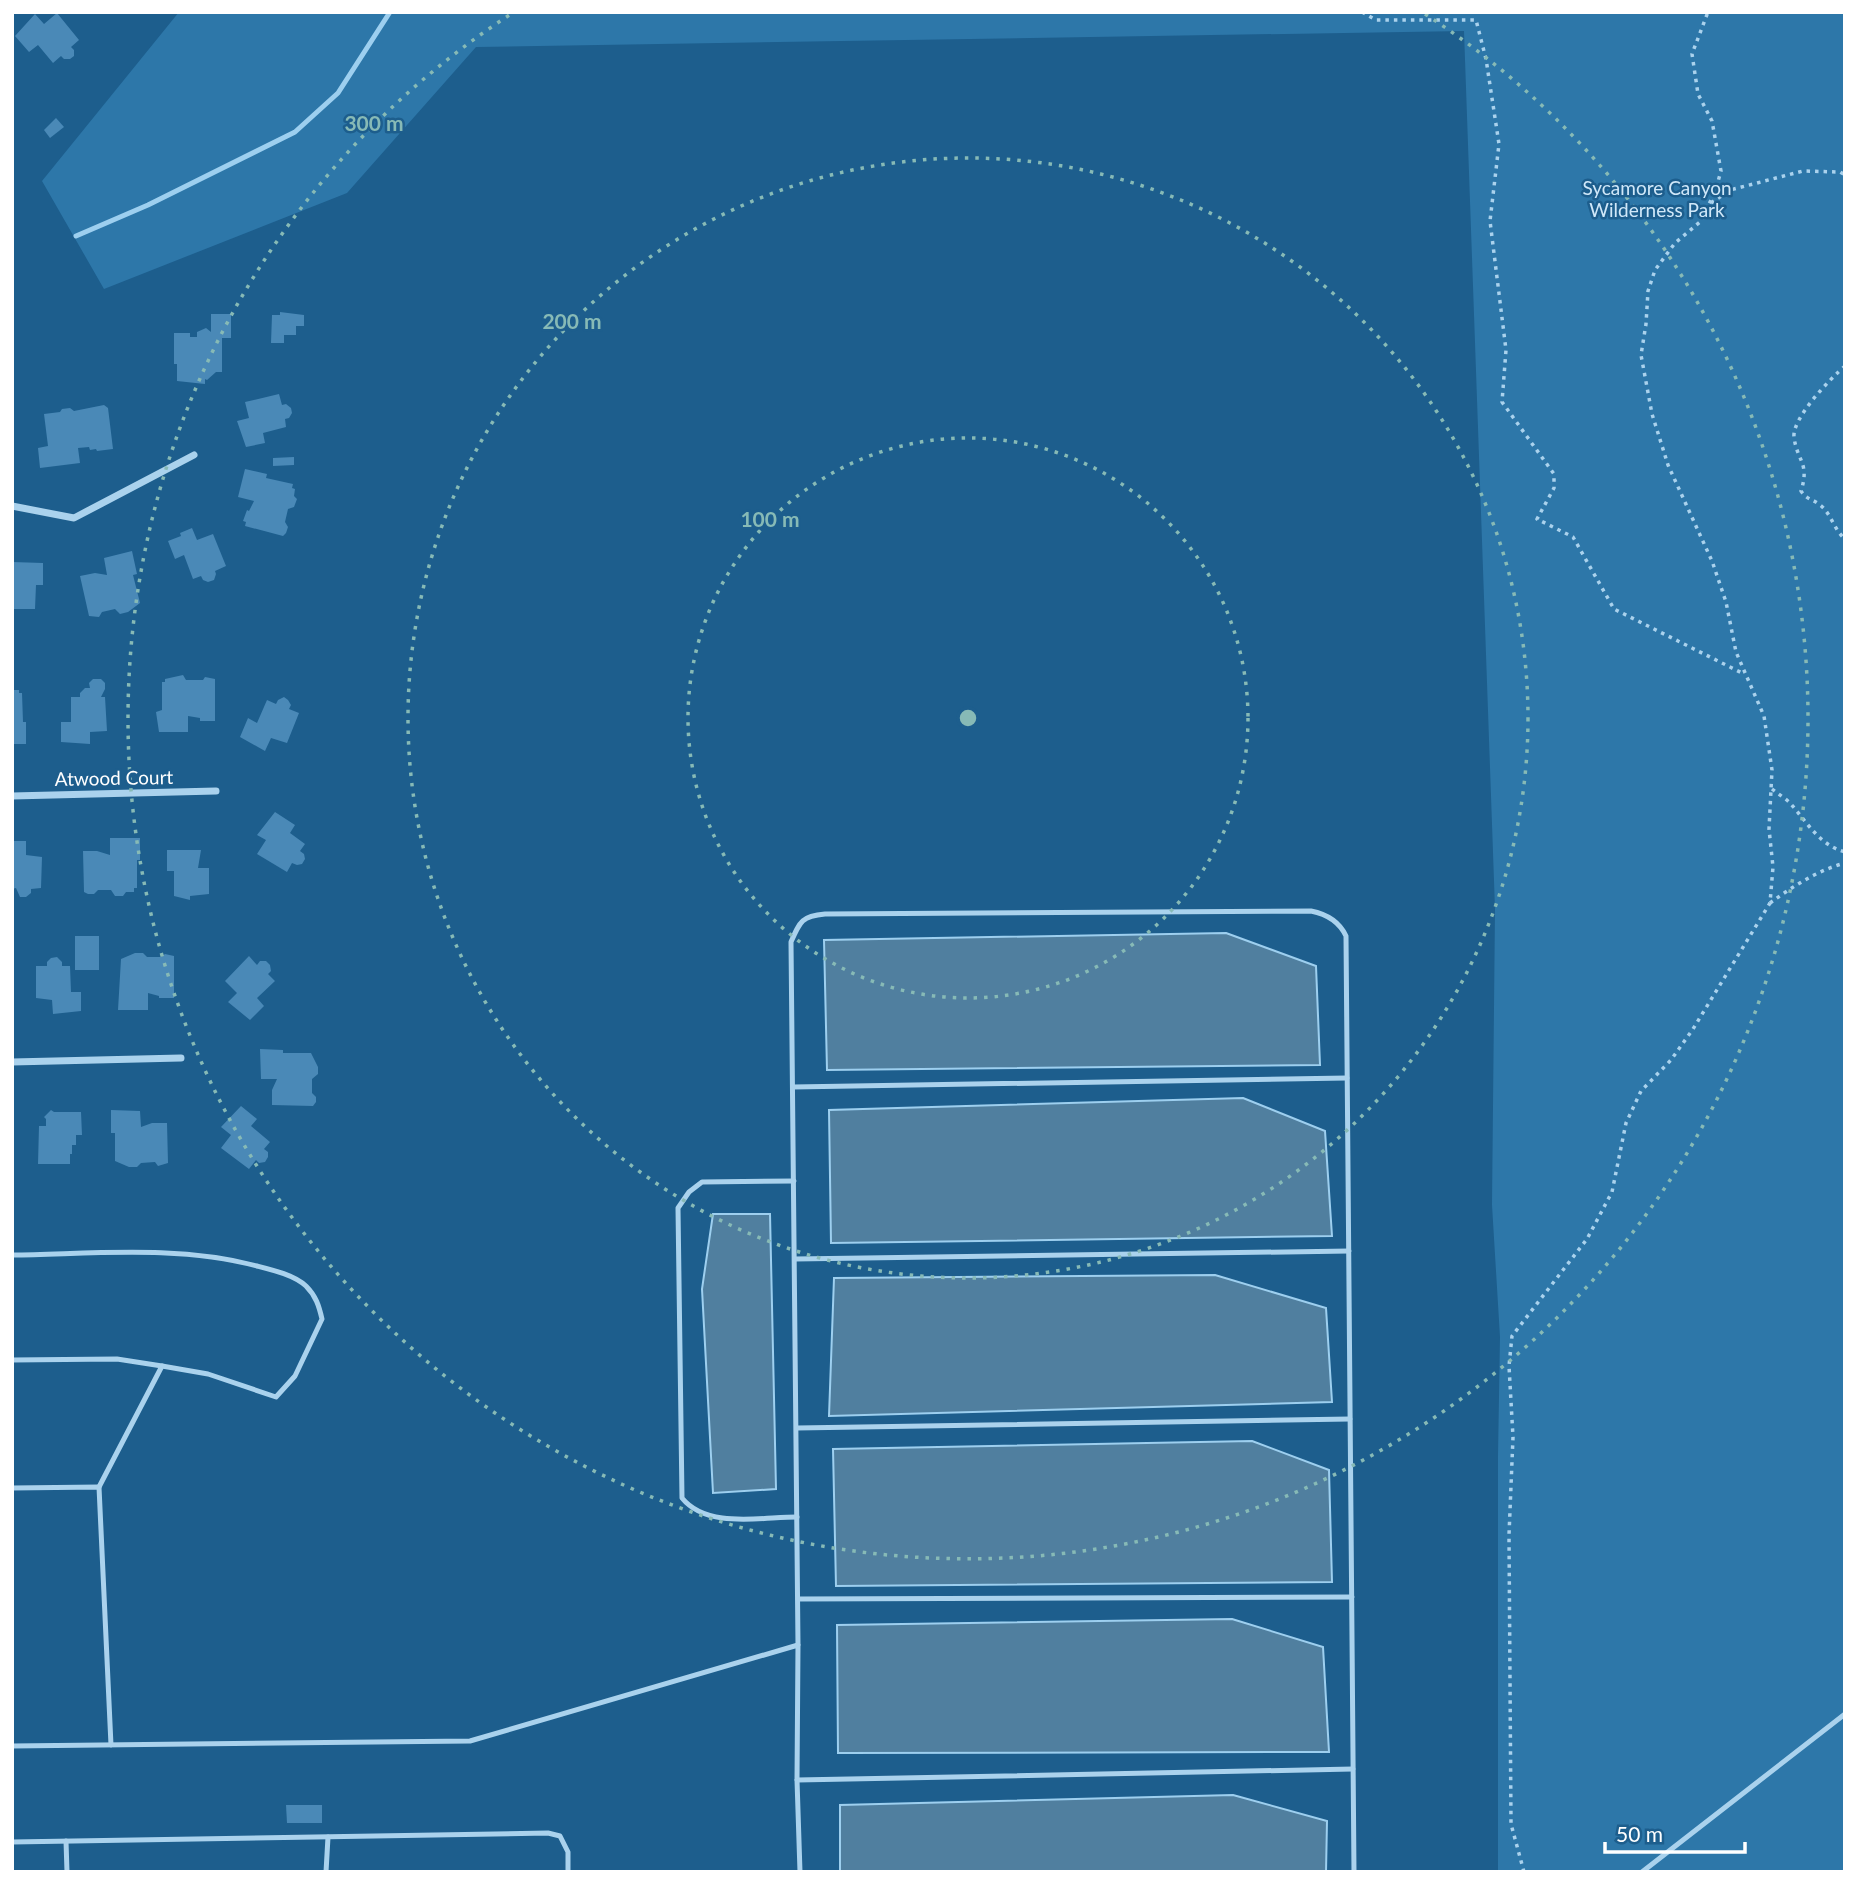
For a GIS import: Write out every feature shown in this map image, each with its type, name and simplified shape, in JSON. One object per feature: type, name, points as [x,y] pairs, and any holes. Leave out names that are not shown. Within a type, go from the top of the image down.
[{"type":"street","points":[[12,506],[74,518],[194,455]]},
{"type":"street","name":"Atwood Court","points":[[12,796],[216,791]]},
{"type":"street","points":[[12,1062],[181,1058]]},
{"type":"lane","points":[[800,1872],[797,1780],[799,1599],[791,942],[803,919],[809,915],[825,914],[1311,911],[1337,923],[1346,936],[1354,1872]]},
{"type":"lane","points":[[793,1087],[1347,1078]]},
{"type":"lane","points":[[794,1181],[702,1182],[689,1192],[678,1208],[682,1498],[689,1507],[706,1516],[797,1517]]},
{"type":"lane","points":[[795,1259],[1349,1251]]},
{"type":"lane","points":[[12,1255],[158,1252],[228,1258],[277,1271],[305,1284],[317,1299],[322,1319],[295,1376],[276,1397],[208,1374],[117,1359],[12,1360]]},
{"type":"lane","points":[[111,1745],[99,1487],[162,1366]]},
{"type":"lane","points":[[797,1429],[1350,1419]]},
{"type":"lane","points":[[12,1488],[99,1487]]},
{"type":"lane","points":[[799,1599],[1352,1597]]},
{"type":"lane","points":[[12,1745],[470,1741],[799,1645]]},
{"type":"lane","points":[[1642,1872],[1845,1714]]},
{"type":"lane","points":[[797,1780],[1353,1769]]},
{"type":"lane","points":[[12,1842],[548,1833],[560,1836],[568,1852],[568,1872]]},
{"type":"lane","points":[[326,1872],[328,1837]]},
{"type":"lane","points":[[66,1841],[66,1872]]},
{"type":"path","points":[[1362,12],[1376,20],[1476,20],[1486,60],[1499,144],[1490,221],[1506,350],[1502,402],[1554,474],[1554,488],[1538,519],[1573,537],[1614,609],[1746,675]]},
{"type":"path","points":[[1708,12],[1692,54],[1698,94],[1712,121],[1721,171],[1700,222],[1675,243],[1655,270],[1648,291],[1641,355],[1652,414],[1668,465],[1712,561],[1726,602],[1736,652],[1764,716],[1772,789],[1769,829],[1773,867],[1770,903]]},
{"type":"path","points":[[1710,203],[1730,190],[1803,171],[1840,172],[1845,175]]},
{"type":"path","points":[[1845,366],[1821,388],[1796,428],[1794,437],[1805,470],[1801,491],[1805,498],[1822,505],[1837,532],[1845,539]]},
{"type":"path","points":[[1772,789],[1789,802],[1810,829],[1837,850],[1845,852]]},
{"type":"path","points":[[1524,1872],[1511,1824],[1509,1535],[1513,1437],[1509,1366],[1512,1336],[1587,1239],[1612,1192],[1626,1123],[1641,1091],[1671,1060],[1693,1028],[1770,903],[1786,891],[1832,866],[1845,863]]},
{"type":"green space","name":"Sycamore Canyon Wilderness Park","points":[[179,12],[1845,12],[1845,1872],[1498,1872],[1500,1337],[1492,1205],[1495,909],[1464,31],[476,47],[347,193],[104,289],[42,181]]},
{"type":"shaded area","points":[[1226,933],[1316,966],[1320,1065],[827,1070],[824,940]]},
{"type":"shaded area","points":[[1243,1098],[1325,1131],[1332,1236],[831,1243],[829,1110]]},
{"type":"shaded area","points":[[713,1214],[770,1214],[776,1489],[713,1493],[702,1289]]},
{"type":"shaded area","points":[[1215,1275],[1326,1308],[1332,1402],[829,1416],[834,1278]]},
{"type":"shaded area","points":[[1252,1441],[1329,1470],[1332,1582],[836,1586],[833,1449]]},
{"type":"shaded area","points":[[1232,1619],[1323,1647],[1329,1752],[838,1753],[837,1625]]},
{"type":"shaded area","points":[[1233,1795],[1327,1821],[1326,1872],[840,1872],[840,1805]]},
{"type":"building","points":[[57,13],[79,40],[71,47],[74,56],[64,59],[61,56],[53,63],[38,45],[29,52],[15,36],[35,14],[44,24]]},
{"type":"building","points":[[56,118],[64,127],[50,138],[44,130]]},
{"type":"building","points":[[280,312],[304,315],[304,326],[296,326],[296,335],[284,335],[284,343],[271,343],[272,315],[280,315]]},
{"type":"building","points":[[211,314],[231,314],[231,338],[222,338],[222,372],[216,372],[205,379],[205,384],[177,381],[174,333],[190,333],[190,337],[197,337],[197,332],[206,328],[211,332]]},
{"type":"building","points":[[279,394],[282,405],[286,404],[291,408],[292,413],[285,419],[286,427],[263,433],[265,443],[246,447],[237,421],[249,418],[245,402]]},
{"type":"building","points":[[104,405],[108,408],[113,449],[97,451],[90,450],[89,447],[78,448],[80,463],[40,468],[38,448],[48,446],[44,414],[60,412],[62,409],[70,408],[74,411]]},
{"type":"building","points":[[294,457],[294,465],[273,466],[273,458]]},
{"type":"building","points":[[245,469],[267,474],[266,478],[293,484],[294,496],[297,499],[294,507],[288,509],[285,522],[288,527],[283,536],[245,526],[246,522],[243,521],[254,501],[238,497]]},
{"type":"building","points":[[192,528],[197,540],[213,534],[226,566],[215,571],[214,580],[208,582],[201,576],[193,579],[184,555],[175,559],[168,541]]},
{"type":"building","points":[[132,551],[137,574],[133,575],[140,603],[128,612],[120,614],[115,609],[102,612],[99,617],[89,616],[80,576],[95,573],[107,575],[104,558]]},
{"type":"building","points":[[12,562],[43,563],[43,585],[36,585],[35,609],[12,609]]},
{"type":"building","points":[[183,675],[186,680],[203,680],[205,677],[215,679],[215,721],[200,721],[200,718],[188,716],[188,732],[159,732],[156,712],[162,710],[162,682]]},
{"type":"building","points":[[93,679],[101,679],[105,683],[101,697],[105,697],[107,731],[90,732],[90,744],[61,742],[61,722],[71,722],[71,697],[80,697],[85,688],[90,688],[89,683]]},
{"type":"building","points":[[12,690],[22,693],[26,744],[12,744]]},
{"type":"building","points":[[284,697],[291,705],[289,709],[299,713],[287,743],[271,738],[265,751],[240,737],[248,718],[257,723],[267,700],[276,704]]},
{"type":"building","points":[[275,812],[295,825],[290,833],[305,844],[300,851],[305,859],[302,864],[292,863],[287,872],[257,854],[266,840],[257,835]]},
{"type":"building","points":[[110,838],[140,838],[137,888],[123,896],[115,896],[111,890],[98,890],[94,894],[88,894],[84,892],[83,851],[110,855]]},
{"type":"building","points":[[12,841],[26,841],[26,855],[42,857],[41,888],[31,889],[31,893],[26,897],[20,897],[16,888],[12,889]]},
{"type":"building","points":[[167,850],[201,850],[198,868],[209,868],[209,894],[190,896],[190,900],[174,896],[174,871],[167,871]]},
{"type":"building","points":[[75,936],[99,936],[99,970],[75,970]]},
{"type":"building","points":[[135,953],[143,953],[147,957],[161,957],[165,954],[174,956],[174,998],[159,998],[148,993],[148,1010],[118,1010],[121,959]]},
{"type":"building","points":[[249,956],[257,965],[260,961],[266,961],[271,971],[268,974],[275,981],[257,998],[264,1006],[250,1020],[228,1002],[237,993],[225,981]]},
{"type":"building","points":[[57,957],[62,966],[70,966],[71,992],[81,992],[81,1011],[53,1014],[52,1000],[36,998],[36,966],[47,966],[51,958]]},
{"type":"building","points":[[260,1049],[283,1050],[283,1053],[311,1053],[318,1067],[318,1074],[312,1079],[312,1093],[316,1097],[313,1106],[272,1105],[272,1090],[277,1079],[261,1079]]},
{"type":"building","points":[[241,1106],[257,1119],[251,1126],[270,1142],[264,1149],[268,1152],[265,1162],[259,1163],[256,1160],[249,1169],[221,1148],[231,1135],[221,1127]]},
{"type":"building","points":[[51,1110],[81,1112],[82,1135],[76,1135],[70,1164],[38,1164],[39,1126],[46,1126],[44,1117]]},
{"type":"building","points":[[111,1110],[140,1111],[141,1127],[152,1123],[167,1123],[168,1163],[158,1166],[155,1162],[141,1163],[137,1167],[129,1167],[115,1161],[115,1133],[111,1133]]},
{"type":"building","points":[[286,1805],[322,1805],[322,1823],[287,1823]]},
{"type":"waterway","points":[[76,236],[148,205],[295,132],[338,93],[390,12]]}]
